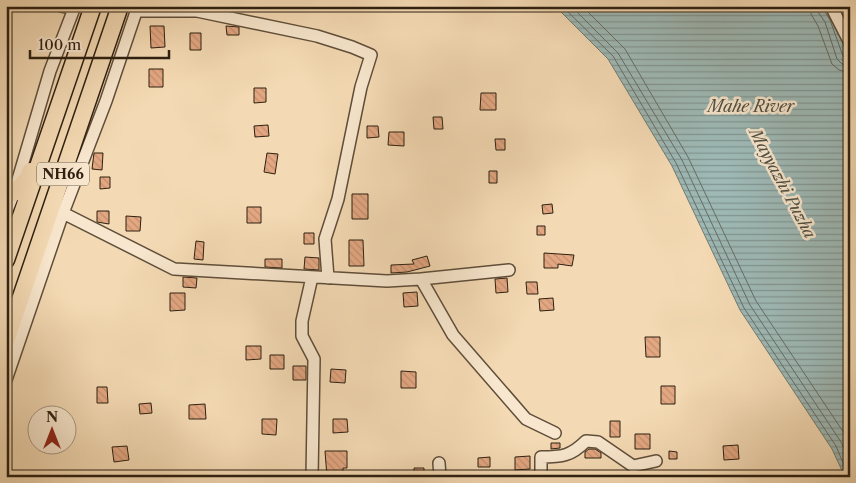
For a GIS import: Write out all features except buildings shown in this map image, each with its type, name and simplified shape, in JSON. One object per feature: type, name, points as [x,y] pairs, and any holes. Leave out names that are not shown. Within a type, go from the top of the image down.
[{"type":"highway","points":[[10,190],[28,178],[69,46],[93,8]]},
{"type":"highway","name":"NH66","points":[[6,260],[93,8]]},
{"type":"highway","points":[[63,213],[62,196],[113,62],[119,8]]},
{"type":"highway","name":"NH66","points":[[6,341],[119,8]]},
{"type":"street","points":[[6,213],[10,190],[50,71],[75,7],[61,6]]},
{"type":"street","points":[[831,6],[850,43]]},
{"type":"street","points":[[6,380],[63,213],[106,101],[137,8],[197,11],[317,36],[352,47],[371,56],[360,87],[338,199],[325,239],[328,278]]},
{"type":"street","points":[[63,213],[174,268],[387,281],[509,270]]},
{"type":"street","points":[[312,277],[302,322],[302,336],[314,358],[312,477]]},
{"type":"street","points":[[421,279],[453,335],[526,418],[555,433]]},
{"type":"street","points":[[541,477],[540,457],[554,457],[575,452],[586,441],[598,442],[634,466],[656,461]]},
{"type":"street","points":[[439,463],[440,477]]},
{"type":"water","name":"Mahe River","points":[[555,6],[827,6],[835,17],[850,60],[850,477],[845,477],[832,449],[740,310],[672,166],[608,59]]},
{"type":"water label","name":"Mayyazhi Puzha","points":[[783,183]]}]
